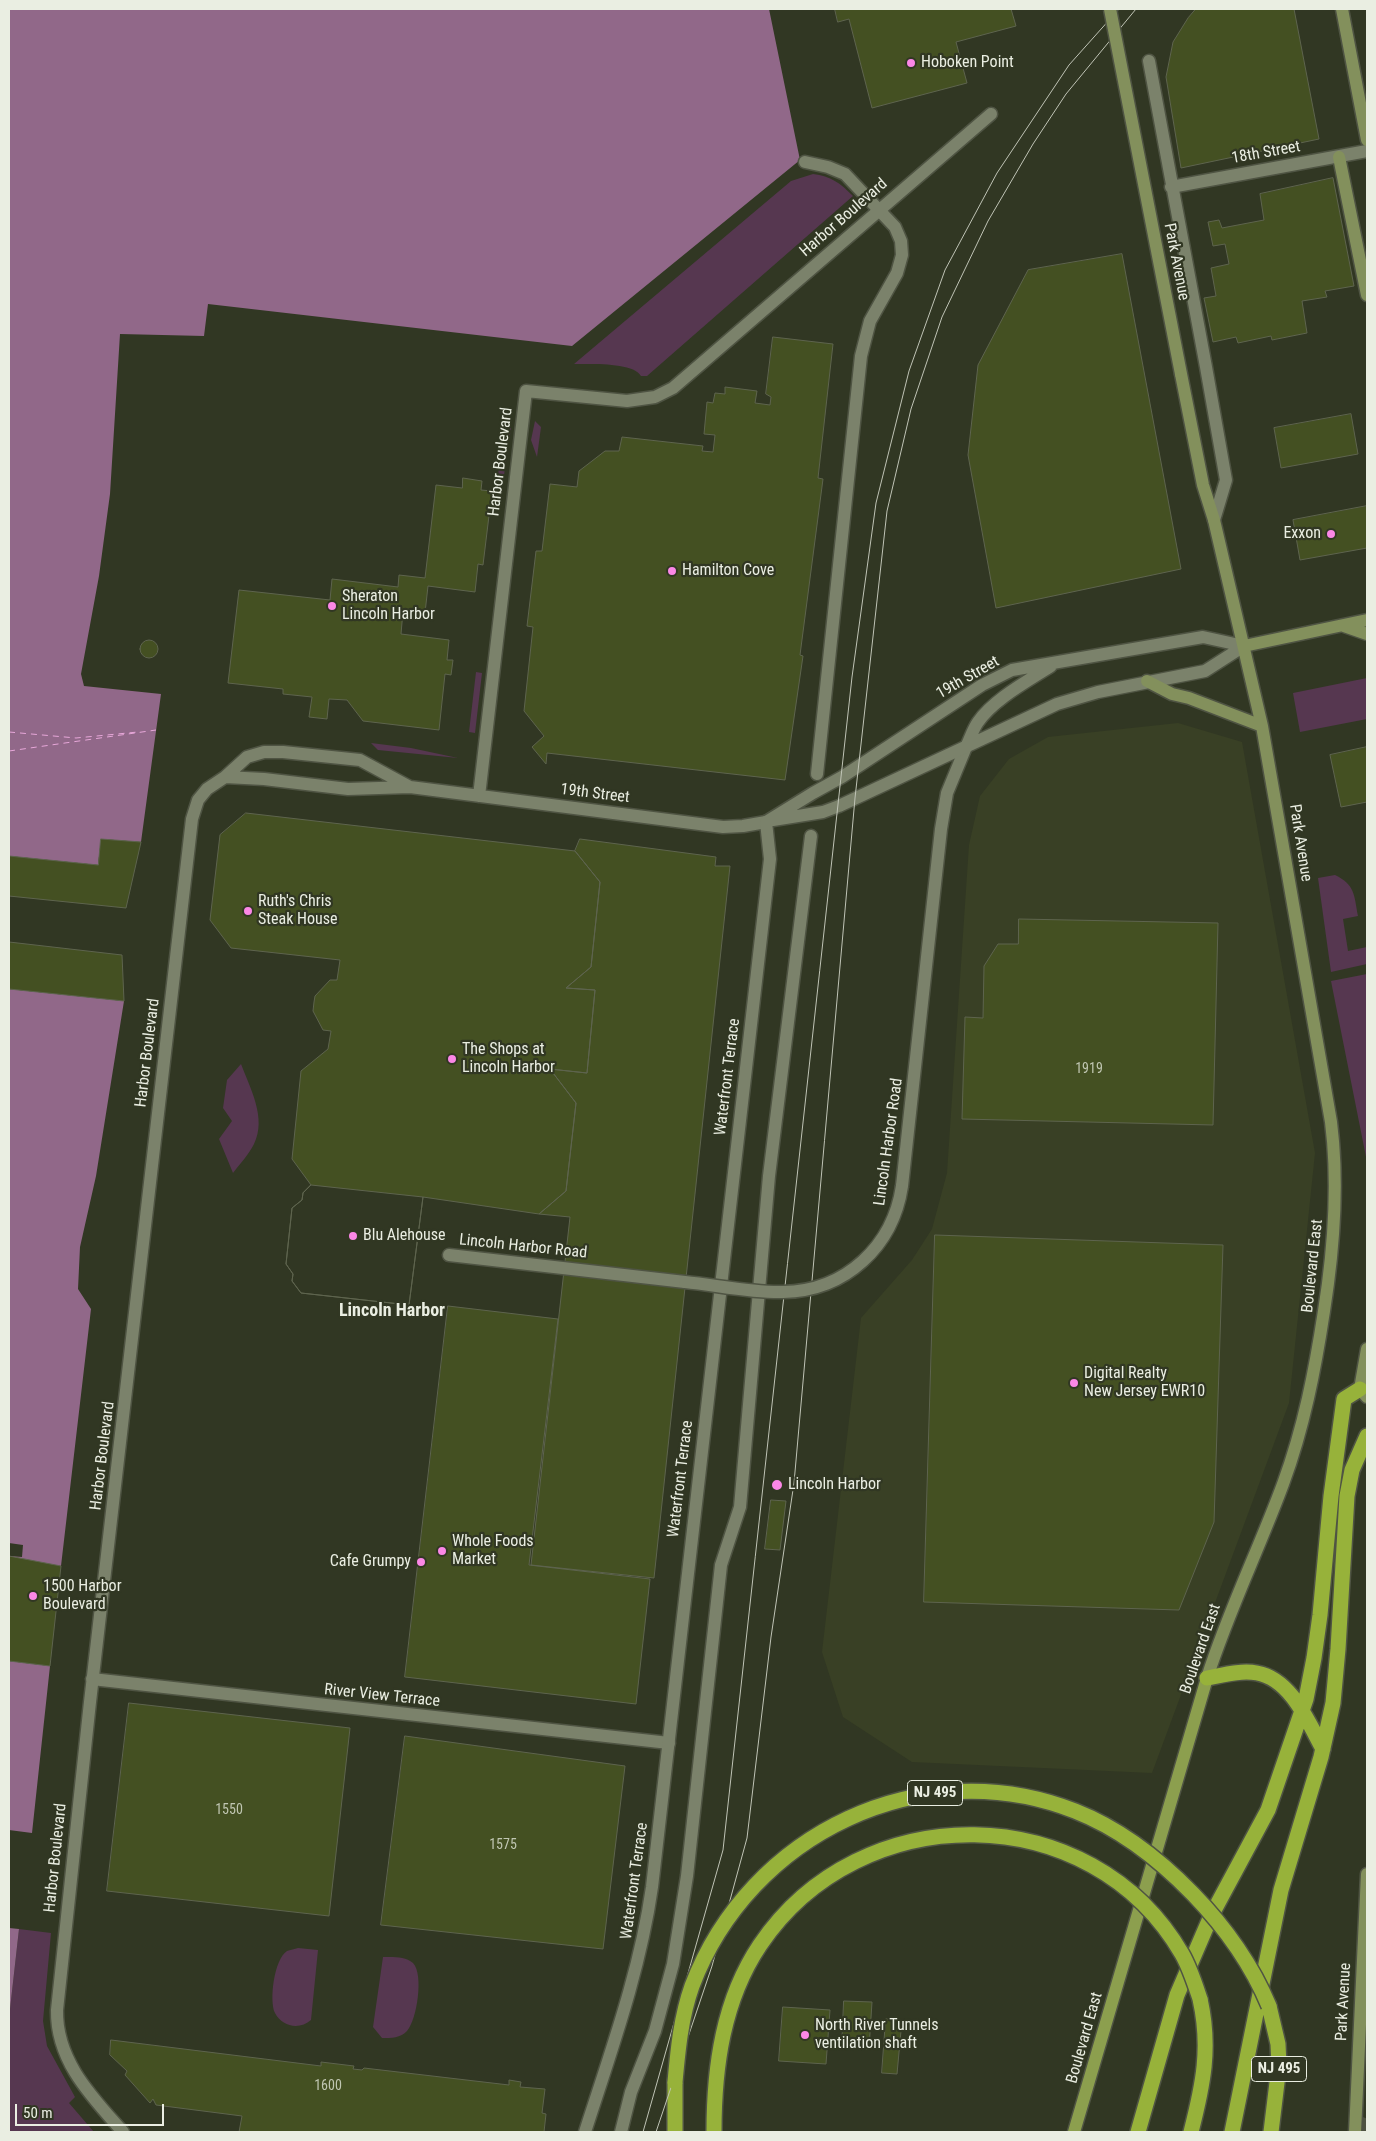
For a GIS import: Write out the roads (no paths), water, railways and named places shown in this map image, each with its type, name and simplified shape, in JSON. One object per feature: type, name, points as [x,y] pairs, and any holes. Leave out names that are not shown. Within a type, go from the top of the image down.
[{"type":"highway","points":[[1138,2132],[1177,1995],[1211,1916],[1268,1810],[1302,1712],[1314,1658],[1331,1496],[1344,1399],[1364,1393]]},
{"type":"highway","points":[[1232,2132],[1281,1890],[1323,1749],[1333,1703],[1347,1496],[1352,1470],[1367,1436]]},
{"type":"highway","points":[[1207,1678],[1248,1672],[1270,1677],[1292,1696],[1323,1749]]},
{"type":"highway","name":"NJ 495","points":[[675,2132],[677,2056],[684,2016],[692,1987],[702,1962],[725,1921],[755,1885],[779,1863],[821,1831],[870,1809],[922,1794],[975,1791],[1001,1792],[1029,1797],[1076,1811],[1123,1836],[1167,1868],[1209,1911],[1246,1960],[1259,1981],[1269,2006],[1278,2044],[1279,2066],[1271,2132]]},
{"type":"highway","points":[[714,2132],[716,2088],[727,2018],[742,1978],[761,1944],[796,1903],[828,1877],[861,1858],[908,1841],[952,1834],[1002,1836],[1056,1849],[1089,1864],[1132,1894],[1160,1922],[1183,1956],[1200,2000],[1207,2035],[1203,2084],[1191,2132]]},
{"type":"main road","name":"Park Avenue","points":[[1110,9],[1203,485],[1214,520],[1262,726],[1331,1122],[1336,1174]]},
{"type":"main road","points":[[1342,9],[1367,140]]},
{"type":"main road","points":[[1339,157],[1367,295]]},
{"type":"main road","name":"19th Street","points":[[1244,646],[1367,620]]},
{"type":"main road","points":[[1341,625],[1367,634]]},
{"type":"main road","points":[[1147,681],[1172,694],[1189,698],[1262,726]]},
{"type":"main road","name":"Boulevard East","points":[[1074,2132],[1217,1646],[1283,1484],[1309,1402],[1328,1282],[1334,1225],[1336,1174]]},
{"type":"main road","points":[[1364,1393],[1367,1349]]},
{"type":"main road","name":"Park Avenue","points":[[1355,2132],[1363,2032],[1367,1874]]},
{"type":"street","name":"Park Avenue","points":[[1149,61],[1226,480],[1214,520]]},
{"type":"street","name":"Harbor Boulevard","points":[[225,776],[348,789],[410,787],[480,796],[526,391],[627,402],[645,400],[665,393],[991,114]]},
{"type":"street","name":"18th Street","points":[[1171,186],[1339,157],[1367,150]]},
{"type":"street","points":[[805,162],[828,167],[845,174],[895,227],[901,241],[902,255],[897,273],[870,321],[861,356],[817,774]]},
{"type":"street","name":"19th Street","points":[[766,822],[848,774],[982,685],[1012,670],[1203,637],[1244,646]]},
{"type":"street","name":"19th Street","points":[[480,796],[722,827],[743,826],[823,812],[1057,704],[1147,681],[1205,671],[1244,646]]},
{"type":"street","name":"Lincoln Harbor Road","points":[[449,1255],[783,1292],[808,1290],[834,1281],[857,1267],[883,1240],[898,1208],[902,1186],[940,828],[948,793],[978,722],[1006,696],[1054,664]]},
{"type":"street","name":"Harbor Boulevard","points":[[123,2132],[87,2091],[73,2070],[60,2041],[56,2018],[92,1679],[192,818],[202,794],[247,757],[264,752],[360,760],[410,787]]},
{"type":"street","name":"Waterfront Terrace","points":[[585,2132],[620,2028],[639,1959],[652,1887],[770,859],[766,822]]},
{"type":"street","points":[[621,2132],[631,2092],[655,2031],[673,1964],[687,1876],[721,1565],[740,1507],[769,1176],[811,836]]},
{"type":"street","name":"River View Terrace","points":[[92,1679],[669,1743]]},
{"type":"tunnel","points":[[1360,2132],[1367,2115]]},
{"type":"tram line","points":[[643,2132],[723,1850],[852,677],[876,503],[909,371],[945,270],[997,173],[1069,65],[1119,9]]},
{"type":"tram line","points":[[656,2132],[712,1966],[747,1838],[771,1637],[794,1483],[855,798],[887,511],[911,409],[942,317],[988,221],[1033,144],[1066,94],[1136,9]]},
{"type":"place","name":"Hoboken Point","points":[[911,63]]},
{"type":"place","name":"Exxon","points":[[1331,534]]},
{"type":"place","name":"Hamilton Cove","points":[[672,571]]},
{"type":"place","name":"Sheraton Lincoln Harbor","points":[[332,606]]},
{"type":"place","name":"Ruth's Chris Steak House","points":[[248,911]]},
{"type":"place","name":"The Shops at Lincoln Harbor","points":[[452,1059]]},
{"type":"place","name":"Blu Alehouse","points":[[353,1236]]},
{"type":"place","name":"Digital Realty New Jersey EWR10","points":[[1074,1383]]},
{"type":"place","name":"Lincoln Harbor","points":[[777,1485]]},
{"type":"place","name":"Whole Foods Market","points":[[442,1551]]},
{"type":"place","name":"Cafe Grumpy","points":[[421,1562]]},
{"type":"place","name":"1500 Harbor Boulevard","points":[[33,1596]]},
{"type":"place","name":"North River Tunnels ventilation shaft","points":[[805,2035]]},
{"type":"district","name":"Lincoln Harbor","points":[[392,1311]]}]
